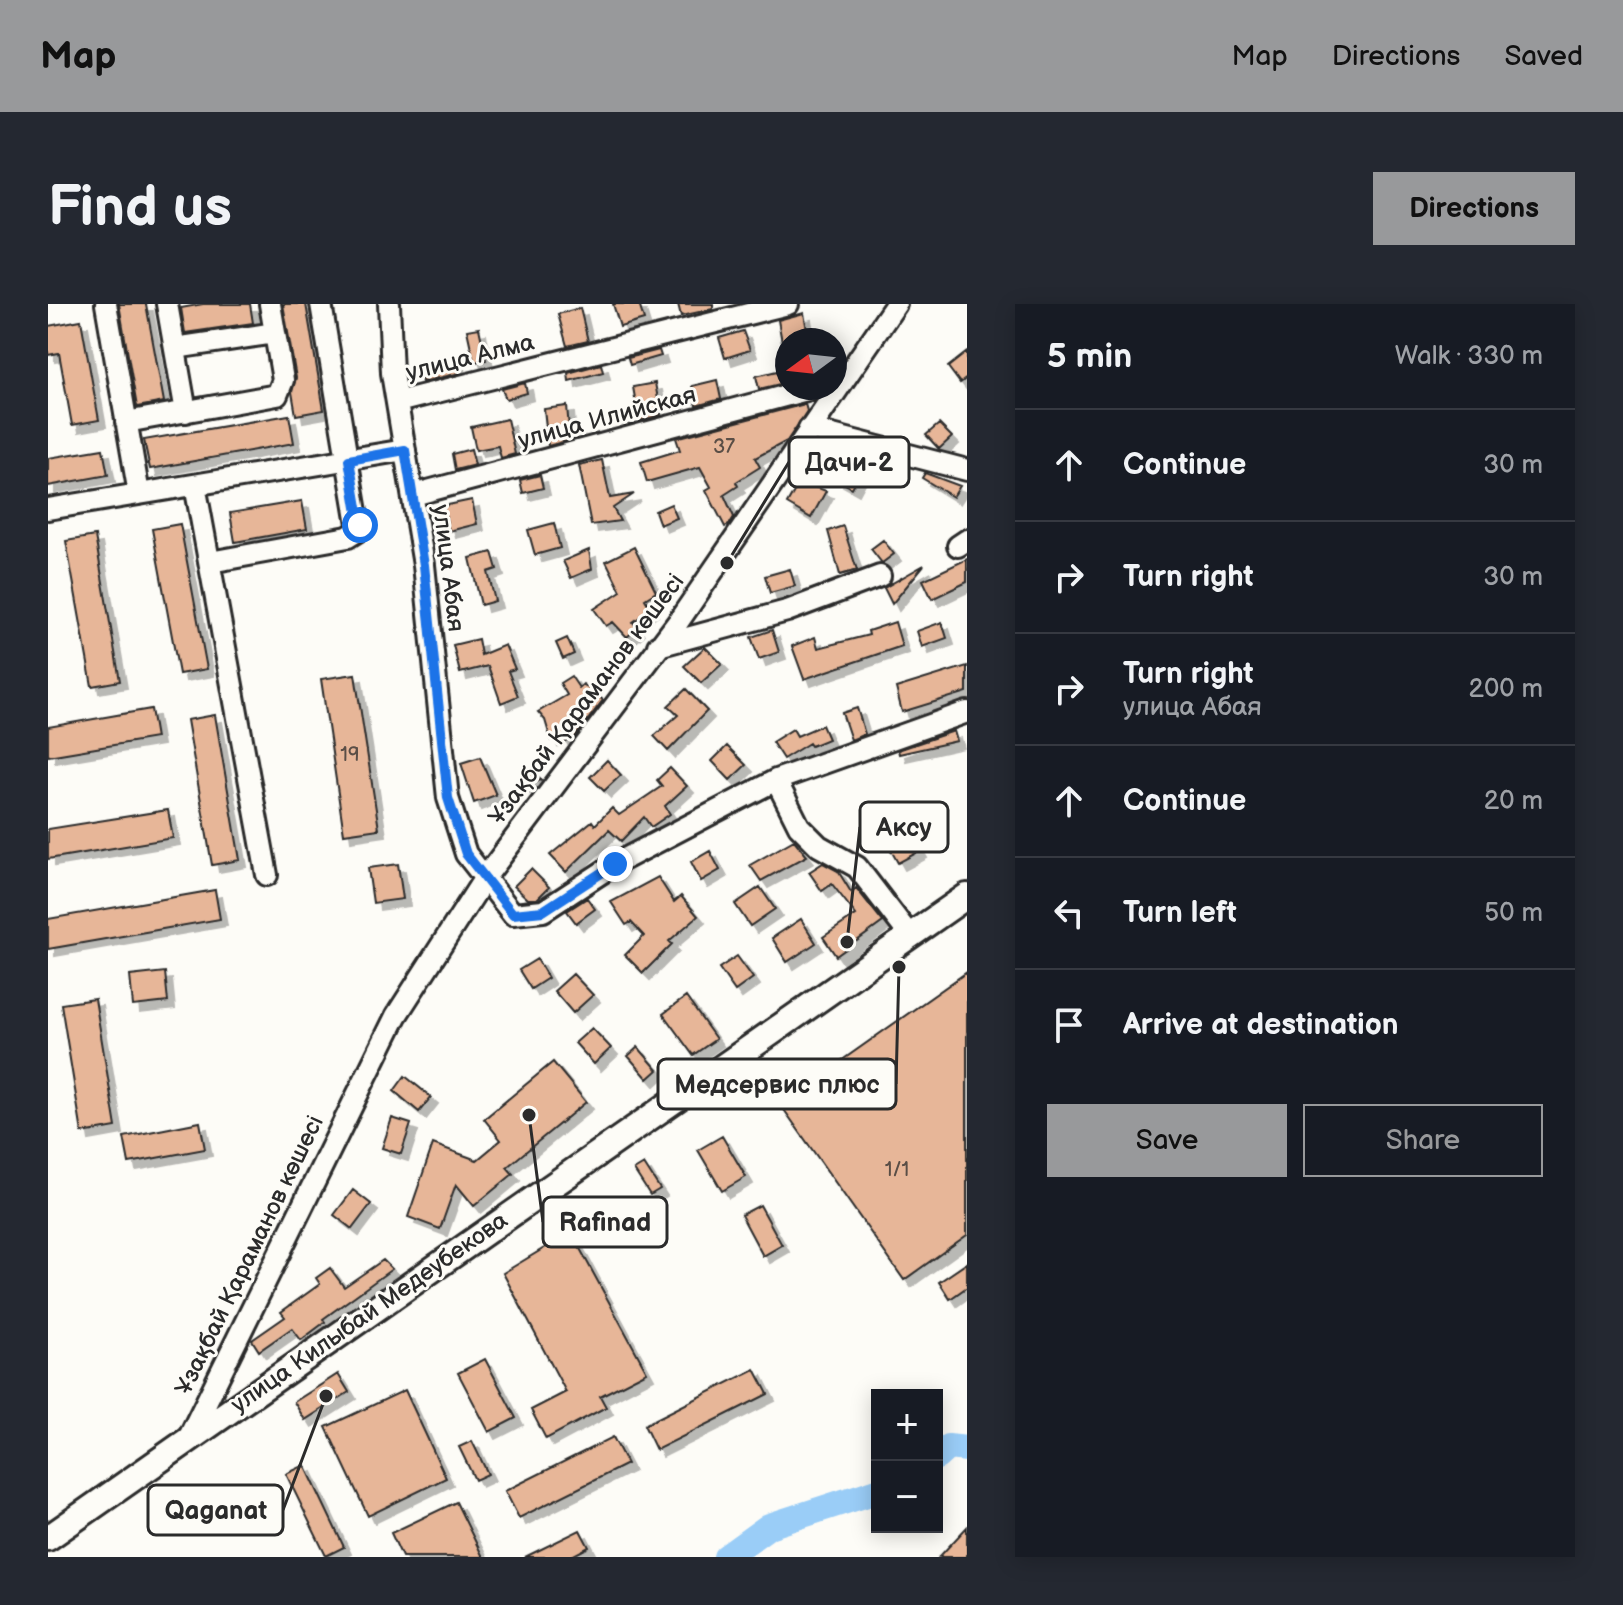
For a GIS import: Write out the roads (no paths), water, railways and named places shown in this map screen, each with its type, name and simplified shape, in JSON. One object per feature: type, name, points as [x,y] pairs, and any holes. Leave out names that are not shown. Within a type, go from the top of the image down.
[{"type":"main road","name":"улица Килыбай Медеубекова","points":[[48,1538],[967,896]]},
{"type":"street","points":[[106,304],[139,494]]},
{"type":"street","points":[[167,304],[186,412]]},
{"type":"street","points":[[126,422],[277,395],[283,380],[270,304]]},
{"type":"street","points":[[210,562],[355,535],[360,525],[321,304]]},
{"type":"street","name":"улица Абая","points":[[389,304],[397,402],[424,565],[448,798],[466,854],[484,879],[513,914],[543,911],[615,864],[776,780]]},
{"type":"street","name":"улица Алма","points":[[397,402],[788,304]]},
{"type":"street","name":"Ұзақбай Қараманов көшесі","points":[[847,370],[896,304]]},
{"type":"street","points":[[175,348],[275,333]]},
{"type":"street","name":"улица Илийская","points":[[413,495],[775,398]]},
{"type":"street","name":"Ұзақбай Қараманов көшесі","points":[[189,1437],[396,1016],[484,879],[658,646],[827,400]]},
{"type":"street","points":[[809,429],[967,470]]},
{"type":"street","points":[[48,509],[405,450]]},
{"type":"street","points":[[195,485],[267,875]]},
{"type":"street","points":[[658,646],[787,611],[880,576]]},
{"type":"street","points":[[910,936],[857,867],[819,846],[799,826],[776,780],[967,712]]},
{"type":"waterway","points":[[943,1452],[948,1447],[967,1449]]},
{"type":"waterway","points":[[726,1557],[769,1526],[871,1493]]},
{"type":"place","name":"Дачи-2","points":[[727,563]]},
{"type":"place","name":"Аксу","points":[[847,942]]},
{"type":"place","name":"Медсервис плюс","points":[[899,967]]},
{"type":"place","name":"Rafinad","points":[[529,1115]]},
{"type":"place","name":"Qaganat","points":[[326,1396]]}]
